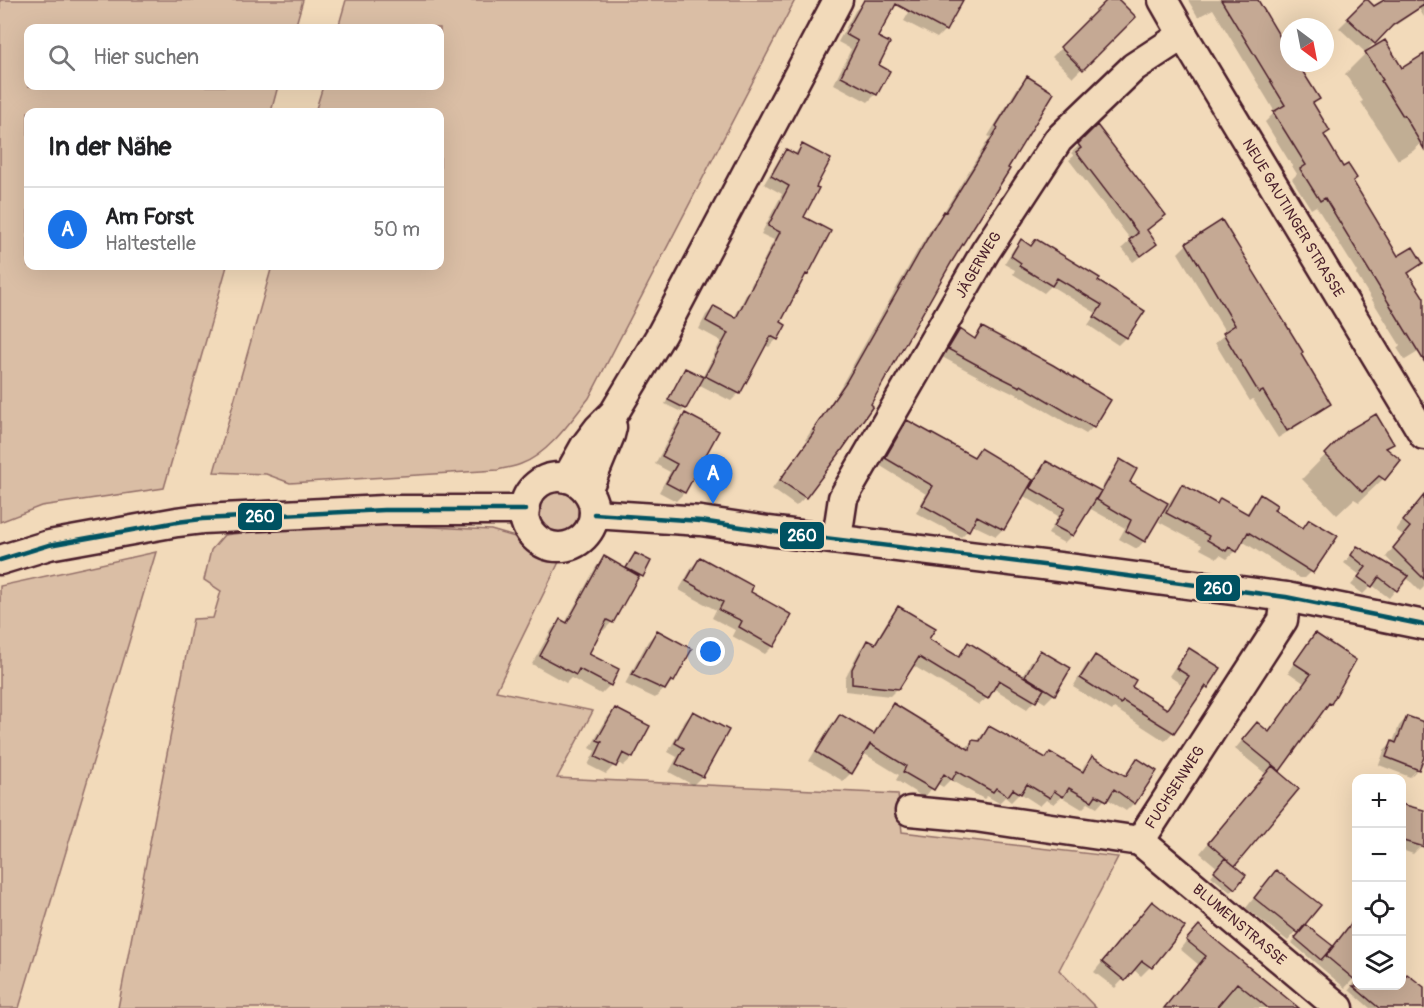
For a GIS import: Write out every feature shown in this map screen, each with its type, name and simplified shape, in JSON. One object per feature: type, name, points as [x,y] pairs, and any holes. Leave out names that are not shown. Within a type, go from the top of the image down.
[{"type":"street","points":[[838,0],[662,333],[614,413],[597,429],[585,446],[583,494],[593,520],[588,531],[580,540],[558,547],[548,545],[530,531],[526,521],[527,499],[541,482],[552,478],[583,494],[625,517],[690,520],[1286,597],[1424,624]]},
{"type":"street","name":"NEUE GAUTINGER STRASSE","points":[[1163,0],[1424,435]]},
{"type":"street","name":"JÄGERWEG","points":[[837,538],[843,498],[985,252],[1058,140],[1134,66],[1183,35]]},
{"type":"street","points":[[0,560],[49,545],[202,519],[384,510],[525,510]]},
{"type":"street","name":"FUCHSENWEG","points":[[910,811],[1140,841],[1283,620],[1286,597]]},
{"type":"street","name":"BLUMENSTRASSE","points":[[1140,841],[1339,1008]]},
{"type":"shaded area","points":[[0,0],[303,0],[296,24],[24,24],[24,90],[277,90],[272,108],[24,108],[24,270],[226,270],[164,488],[41,506],[0,522]]},
{"type":"shaded area","points":[[346,0],[795,0],[589,398],[550,445],[531,459],[518,465],[498,470],[290,483],[266,474],[214,472],[271,270],[444,270],[444,108],[316,108],[322,90],[444,90],[444,24],[339,24]]},
{"type":"shaded area","points":[[559,490],[568,491],[575,496],[580,503],[580,521],[575,528],[568,533],[559,534],[550,533],[543,528],[538,521],[537,512],[538,503],[543,496],[550,491]]},
{"type":"shaded area","points":[[355,523],[491,530],[515,537],[539,557],[559,562],[496,691],[593,711],[557,778],[898,794],[902,832],[1118,857],[1059,970],[1096,1008],[118,1008],[193,619],[213,618],[221,591],[204,580],[211,550],[224,535]]},
{"type":"shaded area","points":[[156,552],[19,1008],[0,1008],[0,586]]},
{"type":"building","points":[[864,0],[963,0],[946,31],[896,4],[878,37],[890,43],[879,65],[890,71],[877,95],[841,76],[858,41],[845,34]]},
{"type":"building","points":[[1107,0],[1119,0],[1136,17],[1083,70],[1060,47]]},
{"type":"building","points":[[1221,0],[1258,0],[1280,37],[1280,72],[1303,72],[1320,99],[1313,103],[1330,131],[1324,135],[1343,167],[1348,164],[1357,178],[1353,181],[1398,256],[1413,247],[1423,263],[1408,273],[1424,298],[1424,361],[1325,198],[1320,201],[1300,169],[1306,165],[1273,112],[1285,105]]},
{"type":"building","points":[[1365,0],[1374,6],[1384,0],[1424,0],[1424,5],[1393,25],[1375,44],[1347,18]]},
{"type":"building","points":[[1385,40],[1402,68],[1424,54],[1424,149],[1365,52]]},
{"type":"building","points":[[1027,76],[1054,93],[951,263],[871,404],[873,406],[806,498],[780,480],[846,382],[927,239],[998,128],[996,126]]},
{"type":"building","points":[[1097,125],[1166,215],[1147,230],[1157,244],[1141,256],[1129,240],[1138,233],[1076,152],[1081,148],[1078,144]]},
{"type":"building","points":[[802,144],[831,159],[804,217],[831,231],[781,322],[786,325],[778,340],[771,336],[740,394],[705,376],[728,333],[706,321],[714,306],[736,318],[780,232],[768,226],[789,186],[771,176],[786,149],[797,155]]},
{"type":"building","points":[[1222,220],[1303,352],[1301,354],[1331,404],[1287,431],[1263,391],[1259,393],[1223,333],[1235,325],[1186,243]]},
{"type":"building","points":[[1021,239],[1031,246],[1036,239],[1100,278],[1098,281],[1145,311],[1127,338],[1094,317],[1102,305],[1057,278],[1052,286],[1019,266],[1021,263],[1011,256]]},
{"type":"building","points":[[982,327],[1053,365],[1111,400],[1094,428],[1021,385],[1020,387],[948,349],[960,329],[975,339]]},
{"type":"building","points":[[685,368],[704,377],[686,409],[668,400]]},
{"type":"building","points":[[685,413],[719,431],[685,493],[666,483],[677,464],[662,456]]},
{"type":"building","points":[[1376,414],[1394,444],[1386,448],[1401,460],[1385,480],[1379,476],[1362,492],[1325,454],[1347,431]]},
{"type":"building","points":[[907,420],[974,457],[980,448],[1033,480],[1004,530],[977,516],[969,531],[922,505],[933,486],[885,458]]},
{"type":"building","points":[[1120,459],[1137,469],[1130,482],[1168,503],[1145,542],[1126,531],[1131,520],[1097,500]]},
{"type":"building","points":[[1046,461],[1101,491],[1073,536],[1054,526],[1065,508],[1030,488]]},
{"type":"building","points":[[1182,484],[1217,504],[1220,498],[1248,514],[1260,494],[1277,505],[1274,510],[1303,528],[1309,519],[1338,536],[1313,573],[1248,532],[1237,552],[1229,547],[1226,551],[1207,540],[1209,536],[1166,513]]},
{"type":"building","points":[[1424,495],[1424,579],[1393,548],[1410,527],[1403,521]]},
{"type":"building","points":[[1357,546],[1409,576],[1397,591],[1379,577],[1372,587],[1358,577],[1366,567],[1351,555]]},
{"type":"building","points":[[635,553],[651,561],[643,577],[626,568]]},
{"type":"building","points":[[604,556],[639,576],[613,623],[607,620],[589,654],[619,669],[611,686],[579,669],[576,675],[540,656],[560,619],[567,623]]},
{"type":"building","points":[[700,557],[753,586],[751,592],[792,615],[774,647],[739,627],[742,621],[719,610],[723,602],[686,581]]},
{"type":"building","points":[[898,606],[936,628],[929,639],[959,657],[968,642],[1044,689],[1036,702],[999,680],[988,699],[919,657],[899,689],[852,684],[852,669],[867,640],[875,644]]},
{"type":"building","points":[[657,630],[692,649],[674,682],[671,680],[665,690],[632,675]]},
{"type":"building","points":[[1315,633],[1356,660],[1331,704],[1329,703],[1280,771],[1242,740],[1257,722],[1269,732],[1311,674],[1294,663]]},
{"type":"building","points":[[1189,648],[1221,668],[1174,733],[1123,701],[1121,704],[1080,678],[1095,655],[1136,680],[1132,687],[1167,709],[1189,676],[1176,668]]},
{"type":"building","points":[[1040,650],[1071,668],[1055,695],[1025,676]]},
{"type":"building","points":[[893,703],[970,750],[972,740],[980,741],[989,726],[1046,758],[1050,752],[1083,772],[1092,756],[1126,776],[1137,758],[1157,771],[1135,804],[1114,789],[1107,801],[1096,795],[1092,801],[1069,788],[1063,797],[1054,791],[1050,798],[1027,784],[1021,794],[1013,789],[1008,796],[996,788],[993,792],[957,771],[952,780],[944,774],[934,790],[903,772],[906,766],[870,744],[852,774],[816,752],[840,714],[874,734]]},
{"type":"building","points":[[615,708],[650,726],[633,758],[623,753],[616,767],[595,757],[602,742],[597,740]]},
{"type":"building","points":[[693,711],[729,730],[703,777],[676,764],[684,748],[675,743]]},
{"type":"building","points":[[1407,716],[1424,722],[1424,757],[1419,770],[1386,757],[1392,741],[1396,743]]},
{"type":"building","points":[[1272,766],[1299,789],[1235,866],[1208,843]]},
{"type":"building","points":[[1406,805],[1424,810],[1424,847],[1406,842]]},
{"type":"building","points":[[1225,858],[1246,875],[1235,889],[1214,871]]},
{"type":"building","points":[[1276,870],[1321,905],[1298,933],[1254,898]]},
{"type":"building","points":[[1152,901],[1185,927],[1152,968],[1142,961],[1125,981],[1102,962]]},
{"type":"building","points":[[1352,922],[1352,978],[1326,956]]},
{"type":"building","points":[[1199,925],[1299,1008],[1268,1008],[1237,983],[1216,1008],[1164,1008],[1206,956],[1186,940]]},
{"type":"building","points":[[1306,925],[1333,946],[1321,960],[1295,938]]},
{"type":"building","points":[[1406,975],[1424,987],[1424,1008],[1379,1008],[1358,990],[1406,990]]},
{"type":"transit line","name":"260","points":[[0,560],[49,545],[202,519],[384,510],[525,510]]},
{"type":"transit line","name":"260","points":[[594,514],[701,521],[1286,597],[1424,625]]},
{"type":"place","name":"Am Forst","points":[[713,504]]}]
